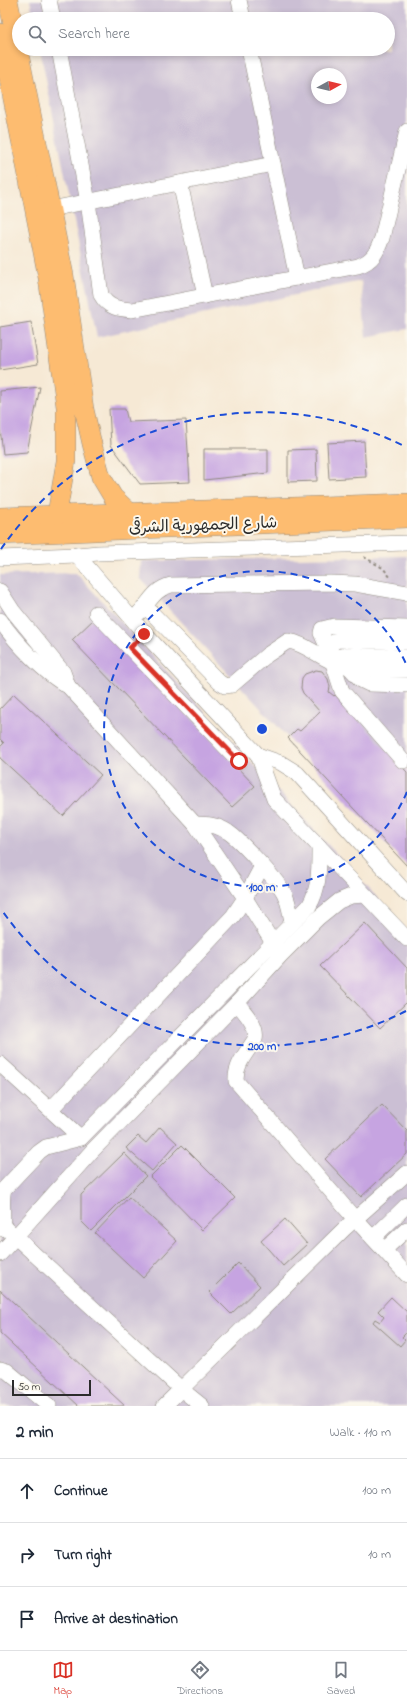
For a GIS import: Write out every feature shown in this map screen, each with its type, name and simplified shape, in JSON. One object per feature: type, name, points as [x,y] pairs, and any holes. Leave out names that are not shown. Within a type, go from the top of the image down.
[{"type":"main road","points":[[8,0],[12,19]]},
{"type":"main road","points":[[0,33],[56,277],[92,444],[101,477],[113,497],[131,520]]},
{"type":"main road","points":[[20,56],[51,209],[66,414],[66,461],[57,514]]},
{"type":"main road","name":"شارع الجمهورية الشرقى","points":[[0,517],[13,530],[131,520],[407,503]]},
{"type":"main road","name":"شارع الجمهورية الشرقى","points":[[13,530],[57,514],[131,520],[407,518]]},
{"type":"lane","points":[[49,0],[52,12]]},
{"type":"lane","points":[[239,0],[242,12]]},
{"type":"lane","points":[[59,56],[88,202],[101,295],[109,305],[119,309],[132,310],[358,266],[373,257],[382,238],[407,131]]},
{"type":"lane","points":[[250,56],[297,278]]},
{"type":"lane","points":[[51,209],[273,164]]},
{"type":"lane","points":[[180,183],[205,296]]},
{"type":"lane","points":[[13,530],[6,558],[98,553],[407,543]]},
{"type":"lane","points":[[78,555],[144,634],[258,755],[274,799],[407,939]]},
{"type":"lane","points":[[132,619],[156,592],[161,588],[170,585],[330,583],[362,585],[405,592]]},
{"type":"lane","points":[[0,591],[13,611],[63,672],[68,686]]},
{"type":"lane","points":[[145,606],[218,682],[229,687],[267,655],[288,641],[331,656],[348,666],[361,670],[407,670]]},
{"type":"lane","points":[[96,612],[239,761]]},
{"type":"lane","points":[[0,620],[22,647],[53,677],[68,686],[195,824],[277,948]]},
{"type":"lane","points":[[404,761],[342,691],[331,656],[321,633],[322,629],[334,626],[407,628]]},
{"type":"lane","points":[[130,648],[144,634]]},
{"type":"lane","points":[[331,656],[332,643],[338,640],[407,642]]},
{"type":"lane","points":[[176,668],[179,658],[187,655],[192,656]]},
{"type":"lane","points":[[331,656],[407,656]]},
{"type":"lane","points":[[348,666],[361,680],[369,684],[407,685]]},
{"type":"lane","points":[[258,755],[281,763],[297,773],[407,894]]},
{"type":"lane","points":[[195,824],[207,824],[218,827],[237,839],[279,884],[284,892],[292,922]]},
{"type":"lane","points":[[0,1254],[92,1151],[237,1003],[277,948],[292,922],[309,906],[315,897],[317,887],[319,846]]},
{"type":"lane","points":[[51,1109],[221,930],[245,898],[262,866]]},
{"type":"lane","points":[[202,1406],[181,1389],[15,1236],[1,1227],[1,1196],[4,1189],[39,1152],[46,1147],[81,1138],[146,1072],[277,948],[339,901],[351,896],[365,895]]},
{"type":"lane","points":[[237,1003],[255,1029],[256,1035],[255,1039],[238,1064],[236,1080],[355,1219],[407,1275]]},
{"type":"lane","points":[[0,1064],[81,1138]]},
{"type":"lane","points":[[146,1072],[160,1083]]},
{"type":"lane","points":[[164,1406],[355,1219],[407,1173]]},
{"type":"lane","points":[[373,1238],[407,1205]]},
{"type":"lane","points":[[384,1250],[407,1229]]},
{"type":"lane","points":[[0,1369],[7,1371],[49,1406]]},
{"type":"path","points":[[364,557],[383,568],[405,592]]},
{"type":"shaded area","points":[[30,0],[407,0],[407,329],[366,337],[361,281],[97,337],[41,56],[395,56],[395,12],[33,12]]},
{"type":"shaded area","points":[[407,556],[407,866],[140,578],[141,561]]},
{"type":"shaded area","points":[[76,573],[407,930],[407,1406],[0,1406],[0,575]]},
{"type":"building","points":[[31,322],[38,364],[0,370],[0,327]]},
{"type":"building","points":[[40,387],[27,452],[3,454],[0,428],[0,391]]},
{"type":"building","points":[[109,409],[125,409],[128,422],[186,420],[190,482],[140,484],[111,445]]},
{"type":"building","points":[[364,441],[366,477],[329,479],[327,443]]},
{"type":"building","points":[[204,449],[268,449],[268,473],[204,480]]},
{"type":"building","points":[[316,449],[317,481],[288,482],[288,450]]},
{"type":"building","points":[[95,618],[255,786],[232,807],[72,640]]},
{"type":"building","points":[[316,670],[322,671],[328,679],[330,687],[329,692],[334,696],[335,695],[407,772],[407,866],[288,738],[297,729],[300,731],[320,712],[303,693],[301,688],[302,678],[305,674]]},
{"type":"building","points":[[14,694],[101,775],[63,816],[0,758],[0,747],[4,743],[0,739],[0,709]]},
{"type":"building","points":[[365,923],[407,968],[407,1002],[380,1028],[320,966]]},
{"type":"building","points":[[382,1105],[407,1131],[407,1154],[361,1197],[325,1159]]},
{"type":"building","points":[[160,1127],[177,1143],[152,1171],[126,1148],[138,1136],[146,1143]]},
{"type":"building","points":[[182,1145],[235,1198],[202,1230],[150,1177]]},
{"type":"building","points":[[124,1153],[146,1176],[91,1231],[81,1221],[81,1195]]},
{"type":"building","points":[[129,1197],[177,1241],[143,1278],[95,1233]]},
{"type":"building","points":[[285,1219],[307,1244],[283,1266],[261,1241]]},
{"type":"building","points":[[238,1263],[260,1286],[231,1314],[209,1292]]},
{"type":"building","points":[[0,1290],[125,1406],[79,1406],[0,1333]]},
{"type":"building","points":[[391,1297],[407,1312],[407,1332],[402,1337],[405,1340],[400,1346],[373,1322],[375,1319],[380,1322],[384,1317],[378,1311]]},
{"type":"route","points":[[144,634],[130,648],[239,761]]}]
